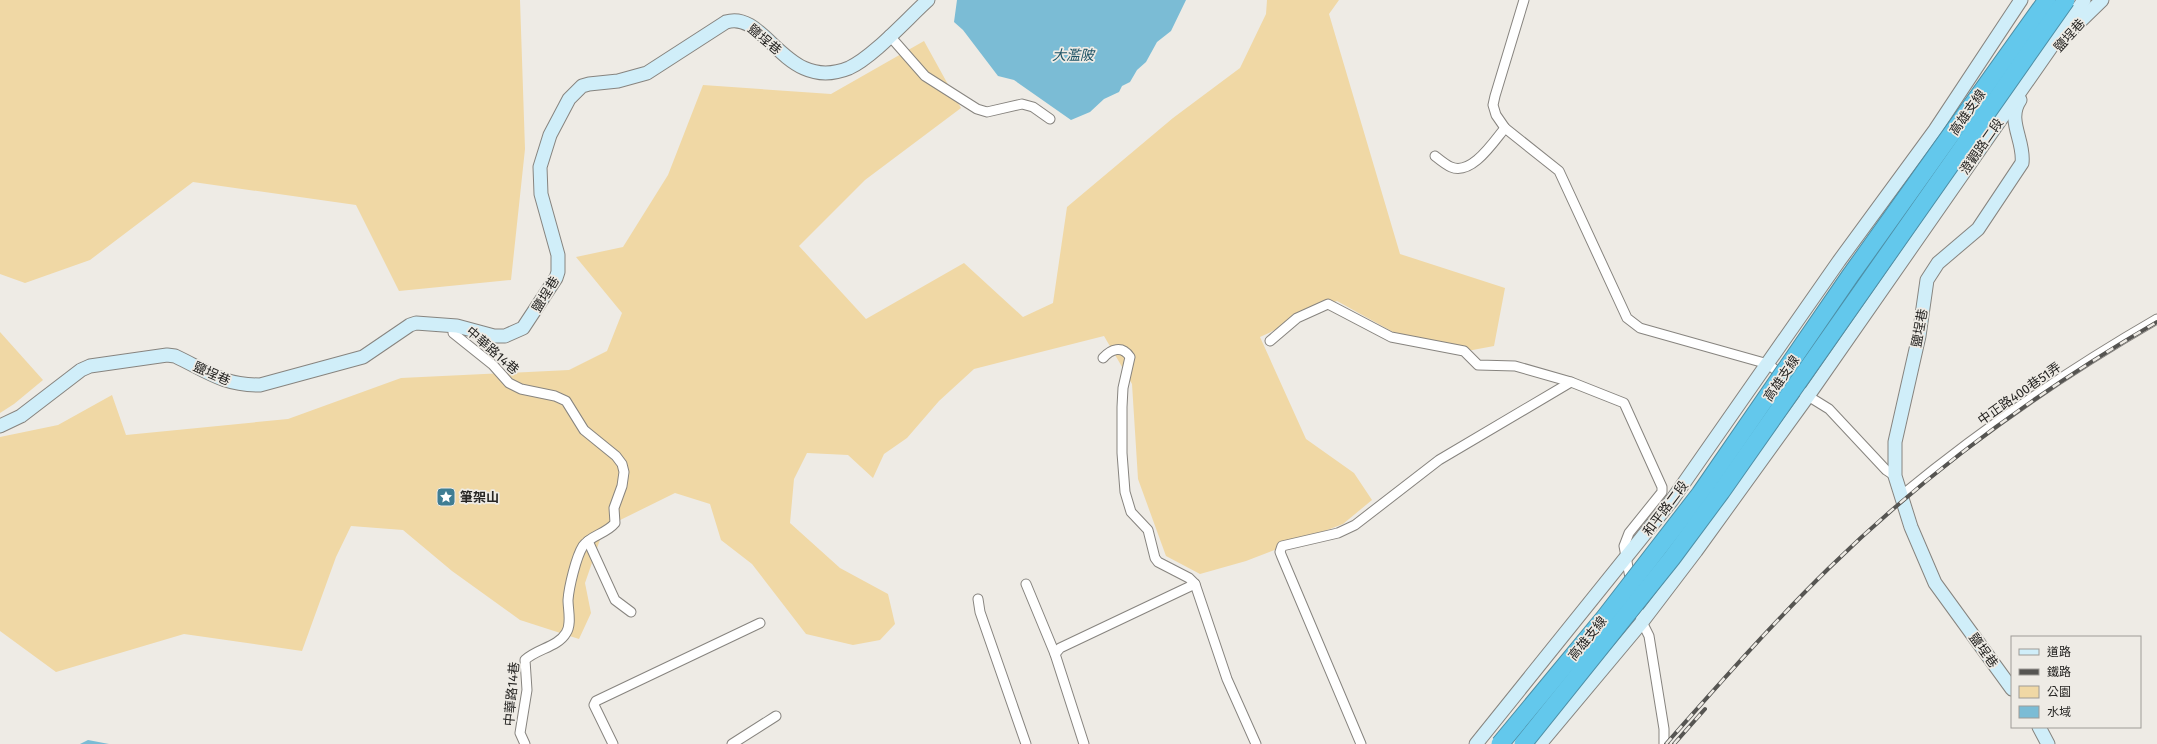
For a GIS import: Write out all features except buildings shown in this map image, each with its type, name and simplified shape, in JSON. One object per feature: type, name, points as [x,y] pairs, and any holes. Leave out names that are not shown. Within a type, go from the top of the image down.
[{"type":"highway","name":"高雄支線","points":[[1500,744],[1605,617],[1700,494],[1850,276],[2047,0]]},
{"type":"highway","name":"高雄支線","points":[[1523,744],[1672,558],[1721,492],[2066,0]]},
{"type":"street","name":"鹽埕巷","points":[[0,426],[21,416],[69,378],[90,366],[167,355],[182,359],[225,382],[260,386],[363,357],[410,325],[416,323],[457,326],[494,336],[505,336],[515,332],[529,320],[556,278],[559,264],[542,194],[540,167],[555,124],[569,99],[582,86],[618,82],[648,74],[726,22],[733,20],[743,22],[764,36],[780,53],[808,71],[821,72],[849,67],[869,54],[928,0]]},
{"type":"street","points":[[1524,0],[1493,105],[1496,114],[1505,128],[1559,171],[1627,318],[1633,325],[1768,364],[1808,396],[1829,409],[1886,470],[1895,476]]},
{"type":"street","name":"和平路二段","points":[[1476,744],[1672,500],[1839,261],[1935,130],[2021,0]]},
{"type":"street","name":"澄觀路二段","points":[[1808,396],[2084,0]]},
{"type":"street","name":"鹽埕巷","points":[[2011,687],[1934,583],[1911,527],[1895,476],[1895,436],[1919,336],[1927,280],[1938,263],[1978,229],[2022,163],[2023,156],[2013,116],[2015,107],[2060,42],[2102,0]]},
{"type":"street","points":[[889,35],[925,76],[977,109],[987,112],[1022,104],[1033,107],[1050,119]]},
{"type":"street","points":[[1436,156],[1452,168],[1466,167],[1483,154],[1505,128]]},
{"type":"street","points":[[1270,341],[1297,318],[1328,304],[1401,340],[1464,351],[1478,365],[1515,366],[1571,382],[1624,403],[1662,487],[1662,492],[1629,533],[1624,546],[1625,560],[1642,622],[1649,636],[1664,728],[1664,744]]},
{"type":"street","name":"中正路400巷51弄","points":[[1901,496],[2023,404],[2110,346],[2157,319]]},
{"type":"street","name":"中華路14巷","points":[[457,326],[453,329],[453,333],[493,365],[509,383],[521,389],[555,396],[566,400],[584,430],[616,456],[622,464],[624,480],[615,503],[615,523],[607,530],[588,541],[580,553],[568,598],[569,624],[566,634],[561,639],[525,660],[527,690],[520,733],[525,744]]},
{"type":"street","points":[[1103,358],[1110,351],[1115,349],[1123,350],[1130,357],[1123,388],[1122,452],[1126,492],[1131,512],[1148,530],[1155,558],[1158,562],[1189,578],[1195,584],[1227,679],[1256,744]]},
{"type":"street","points":[[1361,744],[1282,558],[1280,552],[1282,546],[1338,533],[1355,525],[1439,460],[1571,382]]},
{"type":"street","points":[[1540,744],[1642,622],[1696,551],[1808,396]]},
{"type":"street","points":[[588,541],[615,600],[630,612]]},
{"type":"street","points":[[1026,584],[1055,654],[1084,744]]},
{"type":"street","points":[[1055,654],[1060,648],[1195,584]]},
{"type":"street","points":[[978,599],[980,612],[1026,744]]},
{"type":"street","points":[[613,744],[594,706],[596,700],[760,623]]},
{"type":"street","points":[[732,744],[776,716]]},
{"type":"street","points":[[2040,728],[2048,744]]},
{"type":"green space","points":[[0,0],[520,0],[525,149],[511,280],[399,291],[356,205],[193,182],[90,260],[25,283],[0,274]]},
{"type":"green space","points":[[1267,0],[1339,0],[1329,14],[1400,254],[1505,288],[1494,346],[1462,352],[1420,347],[1337,301],[1260,337],[1306,439],[1354,473],[1372,500],[1343,524],[1246,561],[1200,574],[1166,556],[1138,479],[1132,384],[1104,336],[974,369],[939,401],[907,438],[884,454],[873,478],[848,455],[807,453],[794,479],[790,523],[840,568],[888,594],[895,624],[880,640],[853,645],[806,634],[752,564],[721,540],[710,504],[675,493],[604,528],[585,583],[591,613],[579,639],[520,620],[452,571],[403,530],[351,526],[336,557],[302,651],[184,634],[56,672],[0,631],[0,437],[58,425],[112,395],[126,435],[288,419],[401,378],[569,370],[607,351],[622,313],[576,257],[623,247],[668,175],[703,85],[831,94],[924,41],[961,108],[865,180],[799,246],[866,319],[964,263],[1023,317],[1053,303],[1067,207],[1173,118],[1240,68],[1266,14]]},
{"type":"green space","points":[[0,332],[43,380],[14,404],[0,413]]},
{"type":"water","name":"大濫陂","points":[[957,0],[1186,0],[1171,31],[1157,42],[1146,62],[1137,70],[1130,82],[1122,86],[1119,92],[1104,99],[1090,112],[1071,120],[1014,80],[998,76],[963,30],[954,22]]},
{"type":"water","points":[[88,740],[109,744],[80,744]]},
{"type":"railway","points":[[1666,744],[1807,590],[1865,534],[1904,500],[1985,435],[2026,405],[2113,348],[2157,322]]},
{"type":"railway","points":[[1674,744],[1705,709]]},
{"type":"place","name":"筆架山","points":[[446,497]]}]
